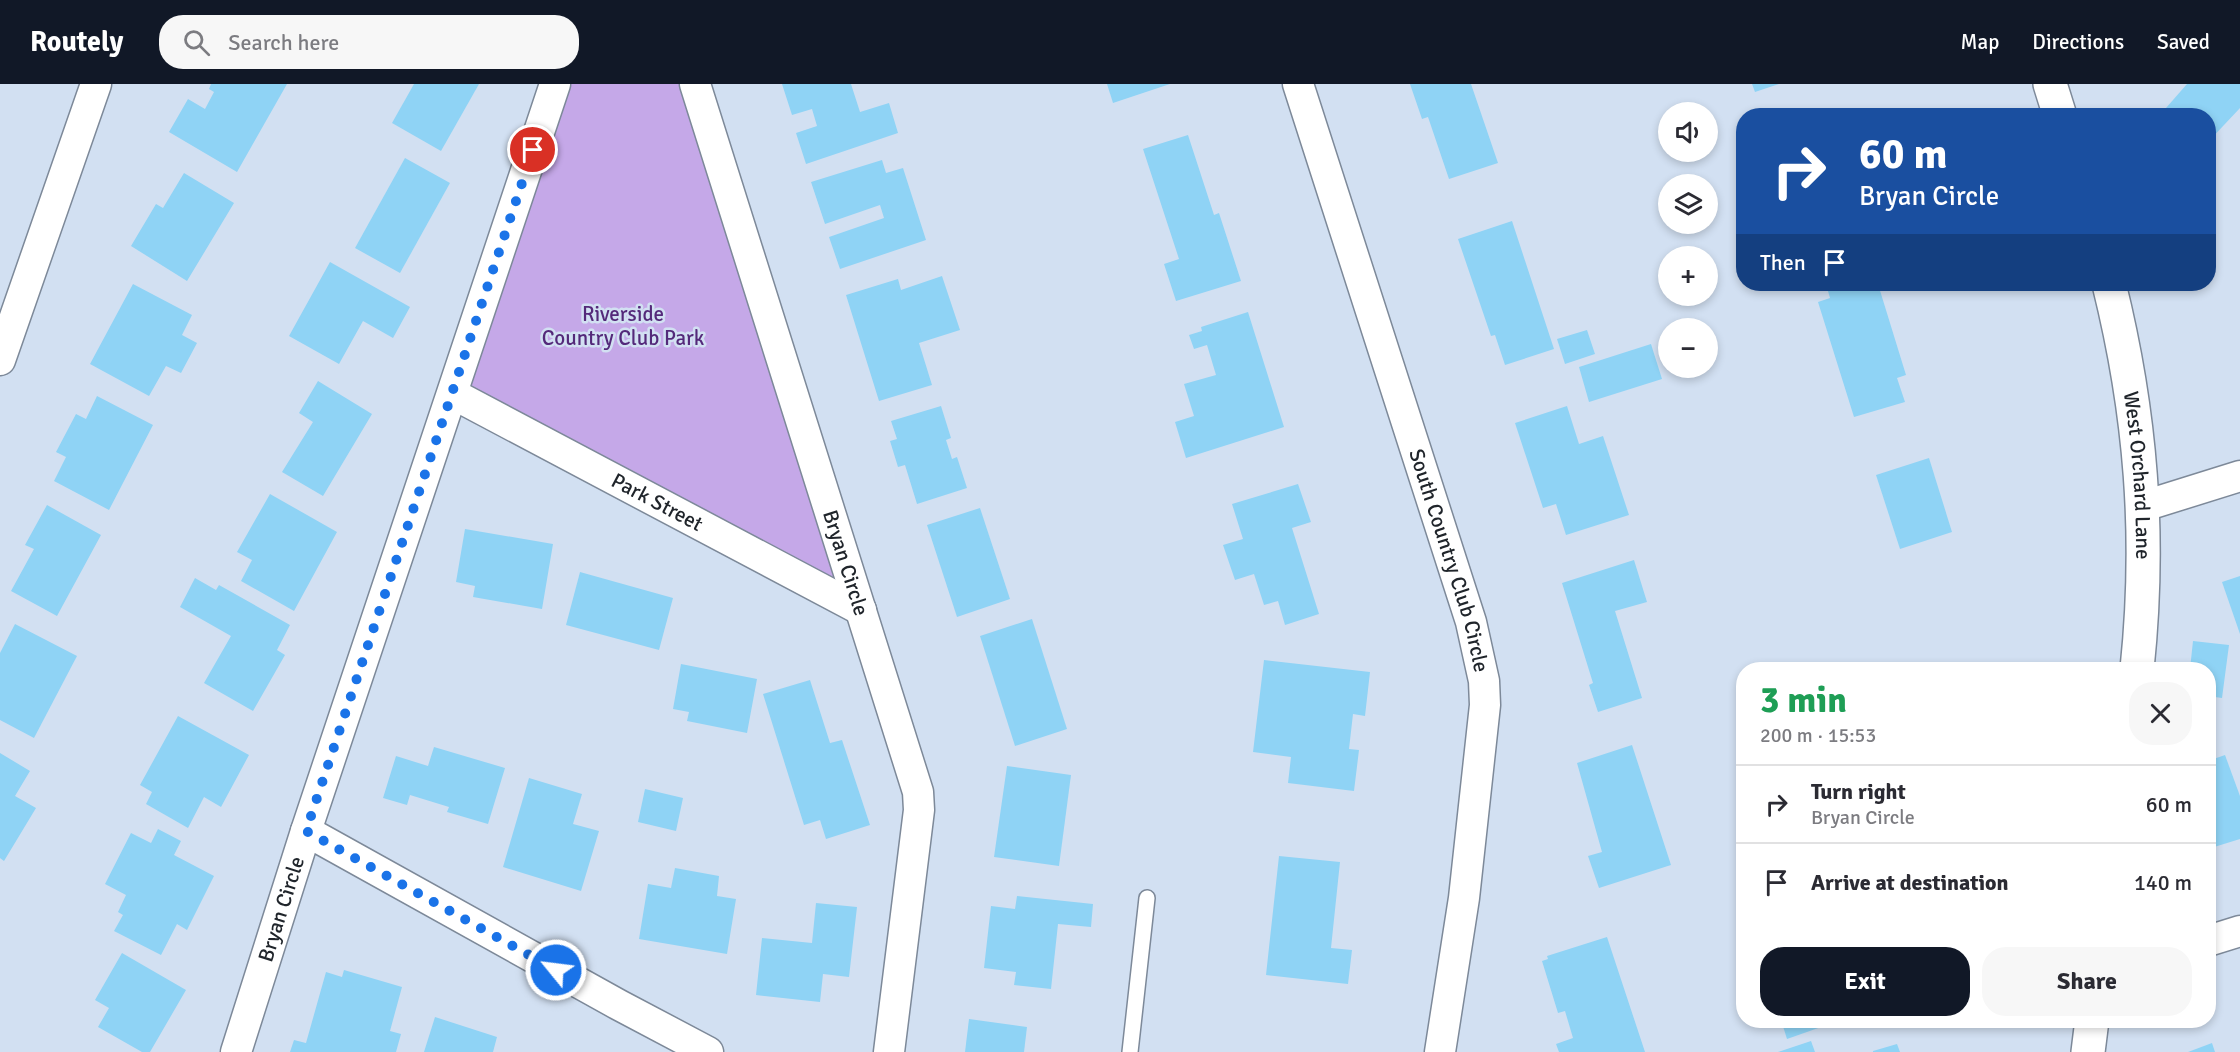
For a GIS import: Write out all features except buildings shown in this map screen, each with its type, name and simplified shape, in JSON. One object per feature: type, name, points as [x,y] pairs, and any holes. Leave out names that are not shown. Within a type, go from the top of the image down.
[{"type":"street","points":[[0,360],[96,84]]},
{"type":"street","name":"Bryan Circle","points":[[236,1052],[306,831],[555,84]]},
{"type":"street","name":"Bryan Circle","points":[[695,84],[918,792],[919,810],[889,1052]]},
{"type":"street","name":"South Country Club Circle","points":[[1298,84],[1471,622],[1484,681],[1485,705],[1474,820],[1440,1052]]},
{"type":"street","points":[[2050,84],[2058,108]]},
{"type":"street","name":"West Orchard Lane","points":[[2110,291],[2136,414],[2144,506],[2143,581],[2137,662]]},
{"type":"street","name":"Park Street","points":[[453,394],[861,610]]},
{"type":"street","points":[[2144,506],[2240,476]]},
{"type":"street","points":[[306,831],[708,1052]]},
{"type":"street","points":[[2216,938],[2240,931]]},
{"type":"street","points":[[2088,1052],[2091,1028]]},
{"type":"lane","points":[[1130,1052],[1147,898]]},
{"type":"green space","name":"Riverside Country Club Park","points":[[555,84],[695,84],[861,610],[453,394]]},
{"type":"route","points":[[533,150],[306,831],[556,970]]}]
